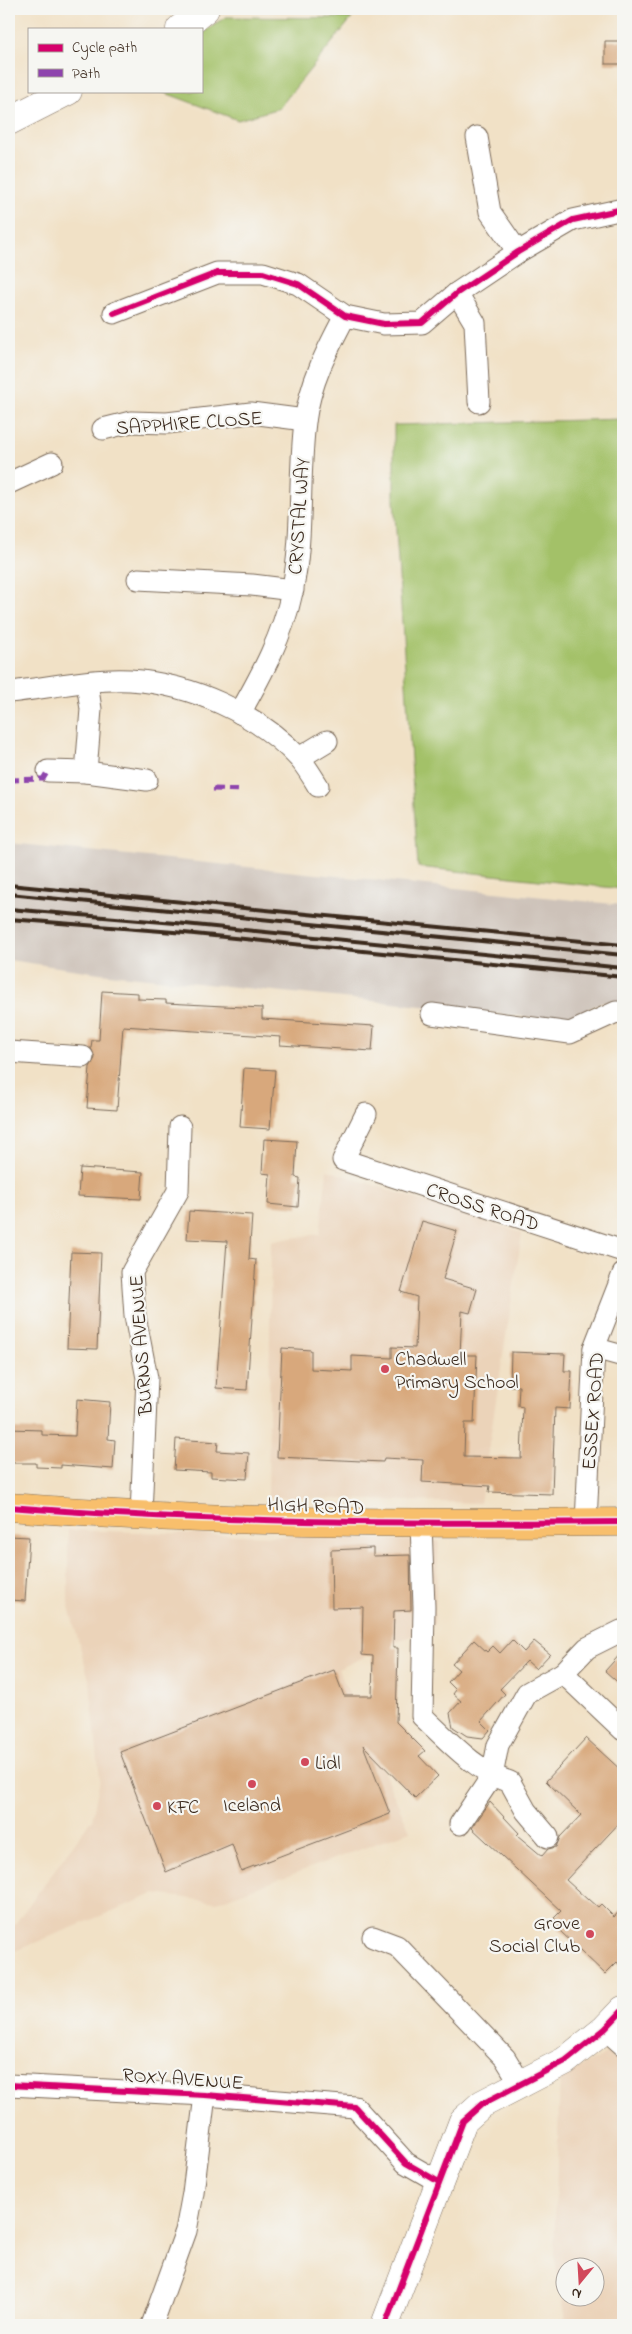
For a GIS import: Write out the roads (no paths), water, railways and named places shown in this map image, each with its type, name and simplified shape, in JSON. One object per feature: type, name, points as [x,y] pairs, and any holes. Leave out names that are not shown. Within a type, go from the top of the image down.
[{"type":"main road","name":"HIGH ROAD","points":[[9,1506],[88,1513],[373,1524],[623,1522]]},
{"type":"street","points":[[181,28],[205,9]]},
{"type":"street","points":[[9,121],[66,92]]},
{"type":"street","points":[[477,137],[490,212],[518,252]]},
{"type":"street","points":[[114,312],[217,273],[263,272],[298,284],[345,316],[384,324],[422,323],[457,293],[518,252],[573,220],[623,210]]},
{"type":"street","points":[[457,293],[475,322],[479,402]]},
{"type":"street","name":"CRYSTAL WAY","points":[[240,713],[267,663],[285,621],[298,553],[305,420],[322,361],[345,316]]},
{"type":"street","name":"SAPPHIRE CLOSE","points":[[103,429],[131,422],[167,423],[251,413],[305,420]]},
{"type":"street","points":[[9,483],[52,463]]},
{"type":"street","points":[[138,579],[252,585],[292,590]]},
{"type":"street","points":[[9,692],[129,680],[173,687],[240,713],[266,730],[299,758],[318,786]]},
{"type":"street","points":[[86,772],[91,709],[87,683]]},
{"type":"street","points":[[299,758],[327,741]]},
{"type":"street","points":[[48,771],[86,772],[147,780]]},
{"type":"street","points":[[432,1014],[570,1033],[616,1012],[623,1013]]},
{"type":"street","points":[[9,1052],[83,1057]]},
{"type":"street","name":"CROSS ROAD","points":[[366,1114],[343,1160],[623,1251]]},
{"type":"street","name":"BURNS AVENUE","points":[[141,1514],[147,1378],[135,1316],[132,1272],[178,1191],[180,1126]]},
{"type":"street","name":"ESSEX ROAD","points":[[586,1523],[594,1348],[623,1274]]},
{"type":"street","points":[[594,1348],[623,1356]]},
{"type":"street","points":[[421,1524],[424,1607],[422,1716],[457,1749],[492,1776],[510,1782],[526,1811],[548,1837]]},
{"type":"street","points":[[460,1824],[492,1776],[498,1745],[527,1693],[563,1673],[586,1648],[621,1631]]},
{"type":"street","points":[[563,1673],[623,1730]]},
{"type":"street","points":[[373,1936],[397,1946],[505,2058],[521,2084]]},
{"type":"street","points":[[384,2325],[463,2121],[482,2104],[564,2061],[617,2028]]},
{"type":"street","name":"ROXY AVENUE","points":[[9,2085],[205,2095],[356,2107],[406,2163],[439,2182]]},
{"type":"street","points":[[152,2325],[186,2231],[193,2193],[205,2095]]},
{"type":"railway","points":[[9,885],[623,945]]},
{"type":"railway","points":[[9,894],[623,955]]},
{"type":"railway","points":[[9,909],[175,923],[623,968]]},
{"type":"railway","points":[[9,919],[174,932],[623,977]]},
{"type":"place","name":"Chadwell Primary School","points":[[385,1369]]},
{"type":"place","name":"Lidl","points":[[305,1762]]},
{"type":"place","name":"Iceland","points":[[252,1784]]},
{"type":"place","name":"KFC","points":[[157,1806]]},
{"type":"place","name":"Grove Social Club","points":[[590,1934]]}]
